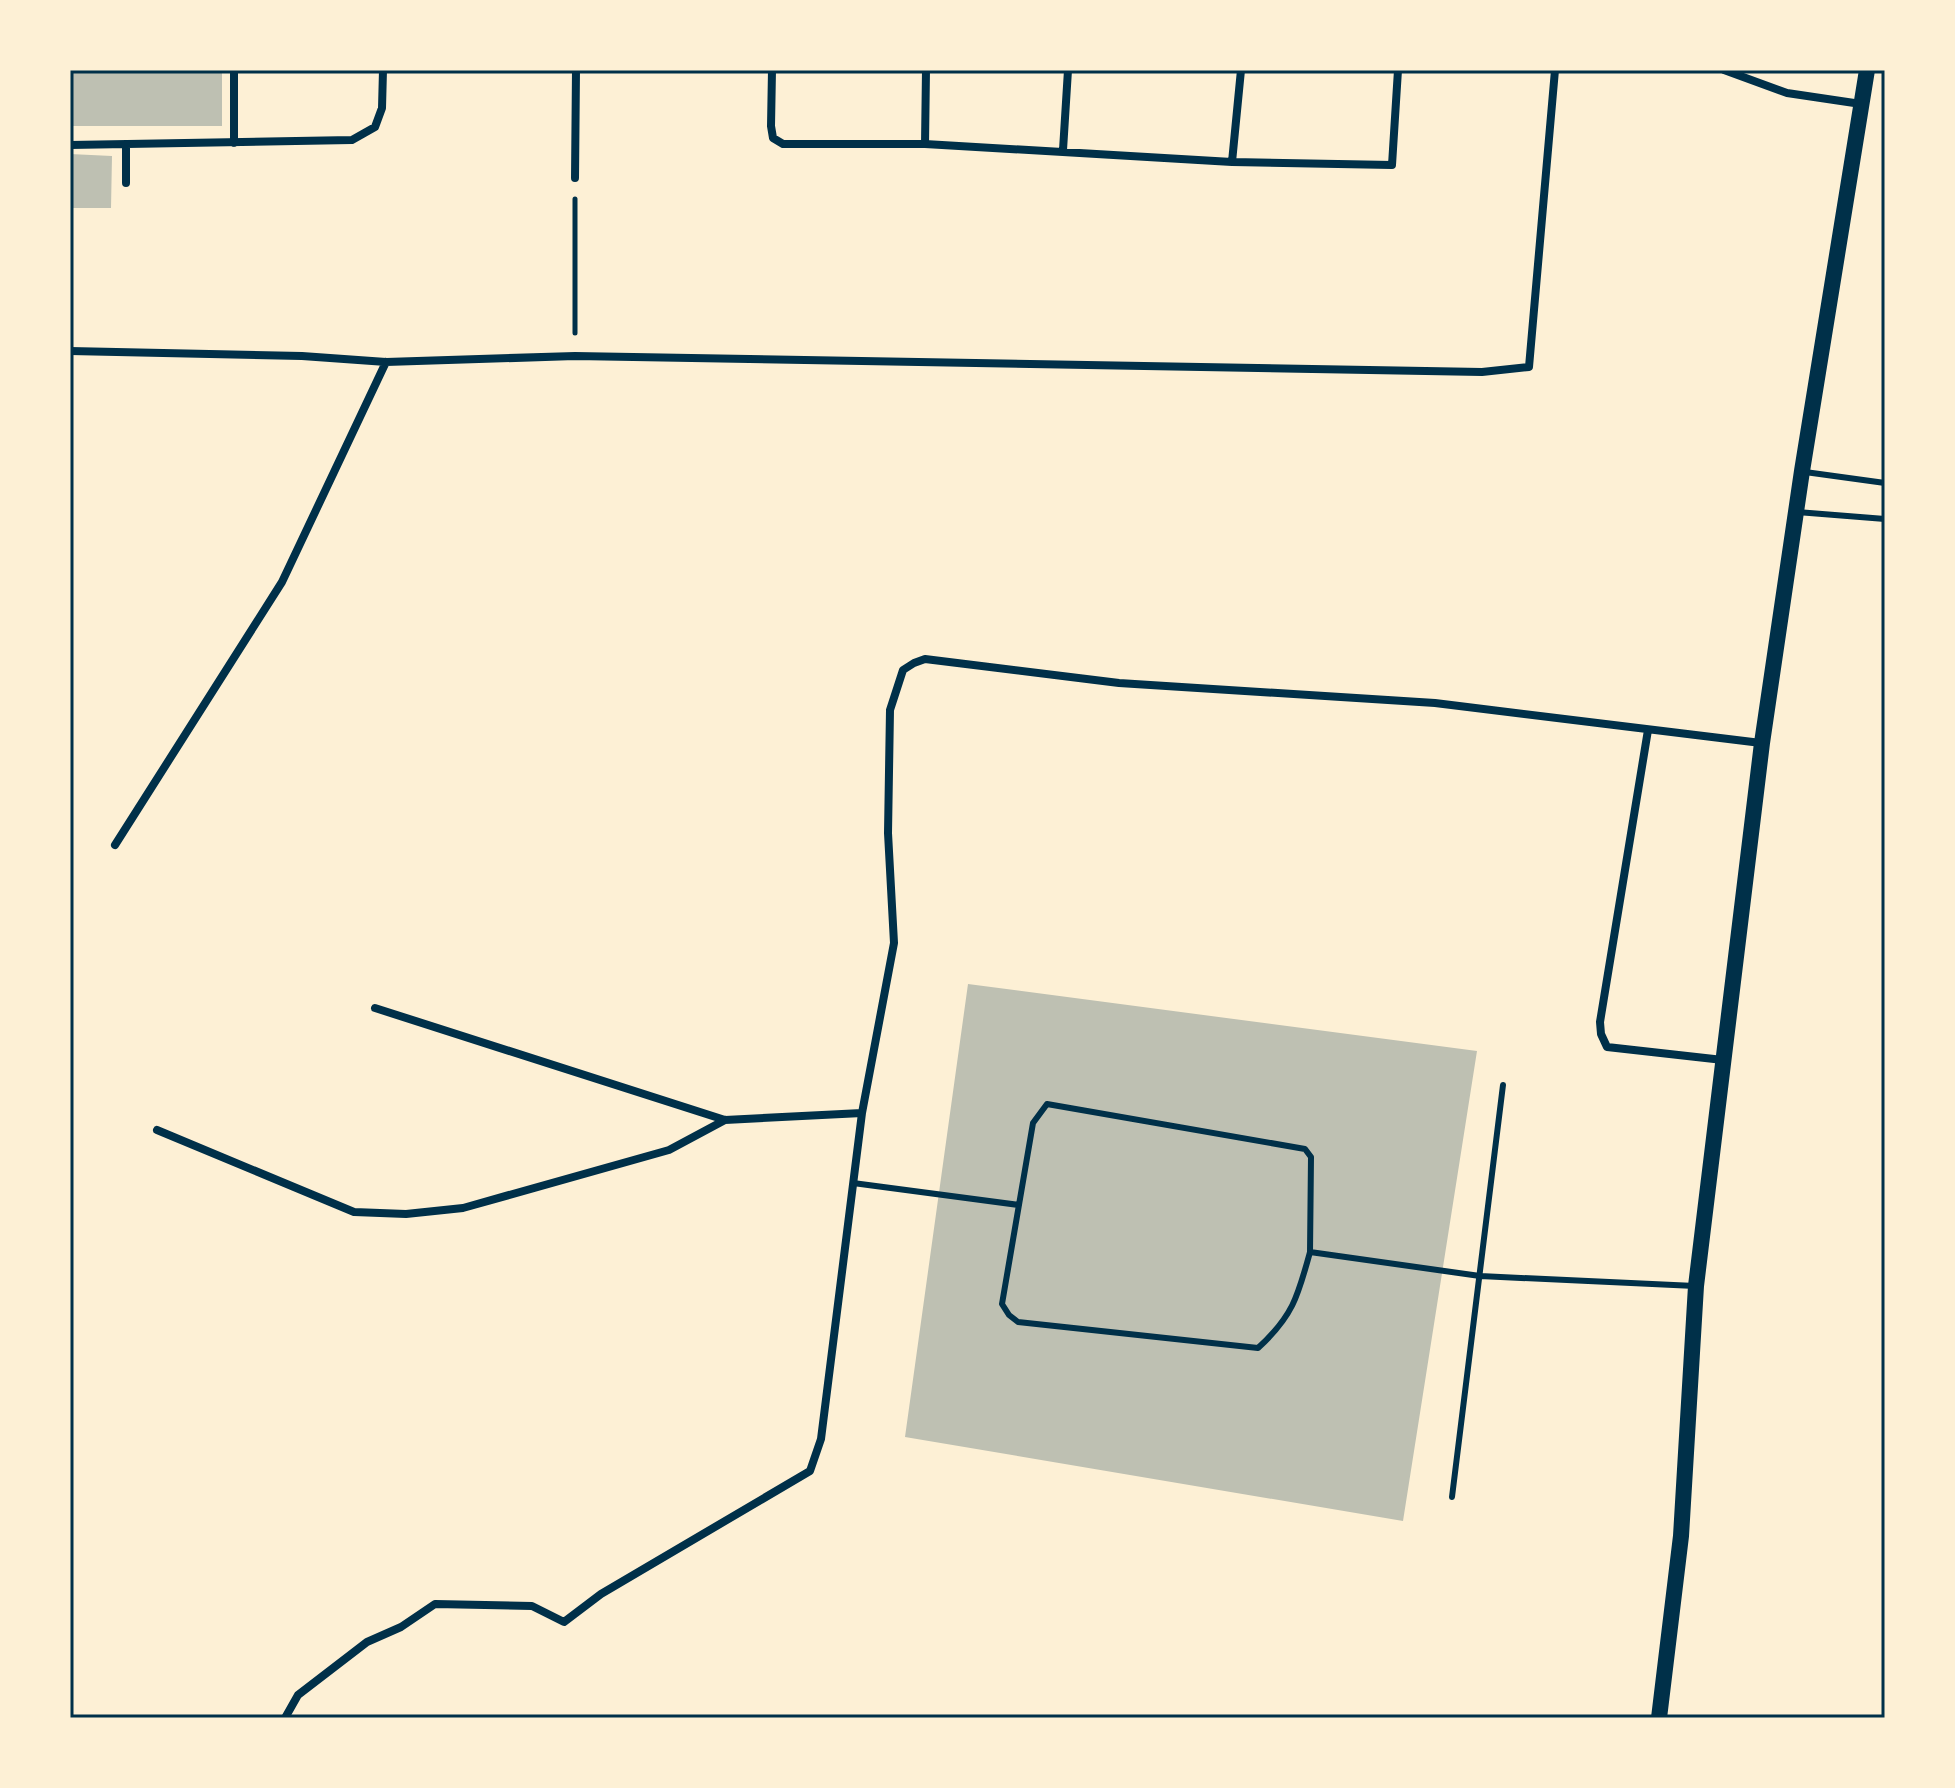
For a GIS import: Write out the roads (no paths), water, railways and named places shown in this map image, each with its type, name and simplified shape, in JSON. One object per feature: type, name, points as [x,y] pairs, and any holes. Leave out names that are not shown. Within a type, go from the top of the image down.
[{"type":"main road","points":[[1659,1718],[1681,1536],[1696,1286],[1762,743],[1802,471],[1867,70]]},
{"type":"street","points":[[234,70],[234,143]]},
{"type":"street","points":[[70,145],[352,140],[375,127],[382,108],[383,70]]},
{"type":"street","points":[[575,178],[576,70]]},
{"type":"street","points":[[772,70],[771,126],[773,138],[783,144],[925,144],[1232,162],[1392,165],[1398,70]]},
{"type":"street","points":[[925,144],[926,70]]},
{"type":"street","points":[[1063,150],[1068,70]]},
{"type":"street","points":[[1232,162],[1241,70]]},
{"type":"street","points":[[70,351],[302,356],[386,362],[575,356],[1482,372],[1529,367],[1555,70]]},
{"type":"street","points":[[1724,70],[1787,93],[1861,104]]},
{"type":"street","points":[[126,144],[126,183]]},
{"type":"street","points":[[115,845],[282,582],[386,362]]},
{"type":"street","points":[[285,1718],[298,1695],[367,1642],[401,1627],[435,1604],[532,1606],[564,1622],[601,1594],[810,1471],[821,1439],[862,1113],[894,943],[888,833],[890,710],[903,670],[925,659],[1119,683],[1435,703],[1762,743]]},
{"type":"street","points":[[1648,730],[1600,1022],[1601,1034],[1607,1047],[1724,1060]]},
{"type":"street","points":[[375,1008],[725,1120],[862,1113]]},
{"type":"street","points":[[157,1130],[354,1212],[406,1214],[463,1208],[669,1150],[725,1120]]},
{"type":"lane","points":[[1802,471],[1885,483]]},
{"type":"lane","points":[[1796,512],[1885,519]]},
{"type":"lane","points":[[1452,1497],[1503,1085]]},
{"type":"lane","points":[[1047,1104],[1305,1149],[1311,1157],[1310,1252],[1298,1298],[1280,1329],[1258,1348],[1018,1322],[1002,1304],[1033,1123],[1047,1104]]},
{"type":"lane","points":[[853,1183],[1019,1205]]},
{"type":"lane","points":[[1310,1252],[1480,1276],[1696,1286]]}]
